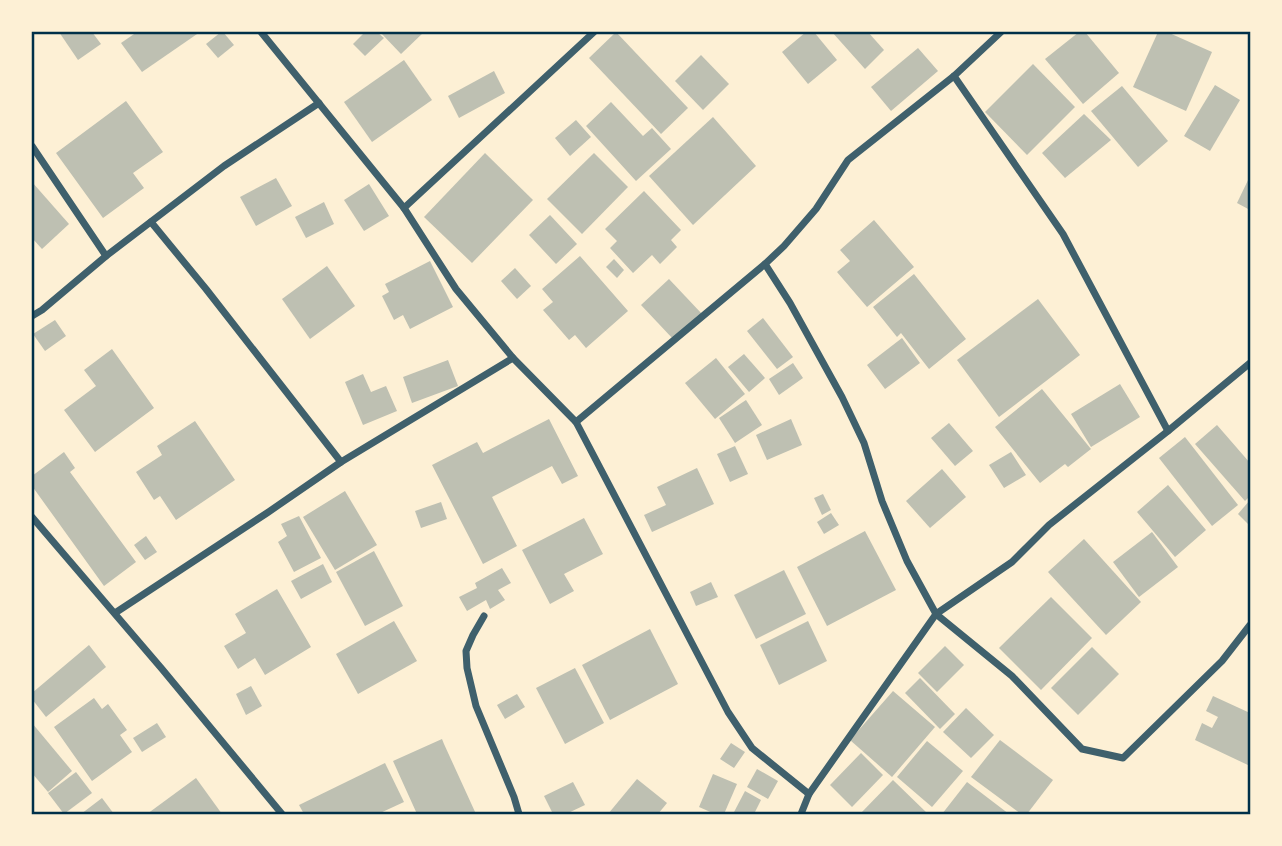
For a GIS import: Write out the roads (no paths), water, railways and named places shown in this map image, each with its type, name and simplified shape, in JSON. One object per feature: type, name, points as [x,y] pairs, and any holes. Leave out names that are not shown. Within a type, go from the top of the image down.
[{"type":"street","points":[[261,32],[404,208],[456,289],[513,358],[576,422],[728,712],[752,748],[809,794]]},
{"type":"street","points":[[404,208],[594,32]]},
{"type":"street","points":[[576,422],[765,264],[816,209],[848,160],[954,76],[1001,32]]},
{"type":"street","points":[[954,76],[1063,234],[1168,431]]},
{"type":"street","points":[[32,316],[224,166],[319,103]]},
{"type":"street","points":[[32,146],[106,256]]},
{"type":"street","points":[[151,222],[341,462]]},
{"type":"street","points":[[765,264],[842,397],[863,443],[882,501],[902,549],[936,614],[1012,676],[1082,750],[1123,758],[1222,661],[1251,625]]},
{"type":"street","points":[[115,613],[341,462],[513,358]]},
{"type":"street","points":[[801,814],[809,794],[936,614],[1012,562],[1049,525],[1251,363]]},
{"type":"street","points":[[32,517],[282,814]]},
{"type":"street","points":[[484,616],[466,651],[467,668],[476,706],[519,814]]}]
